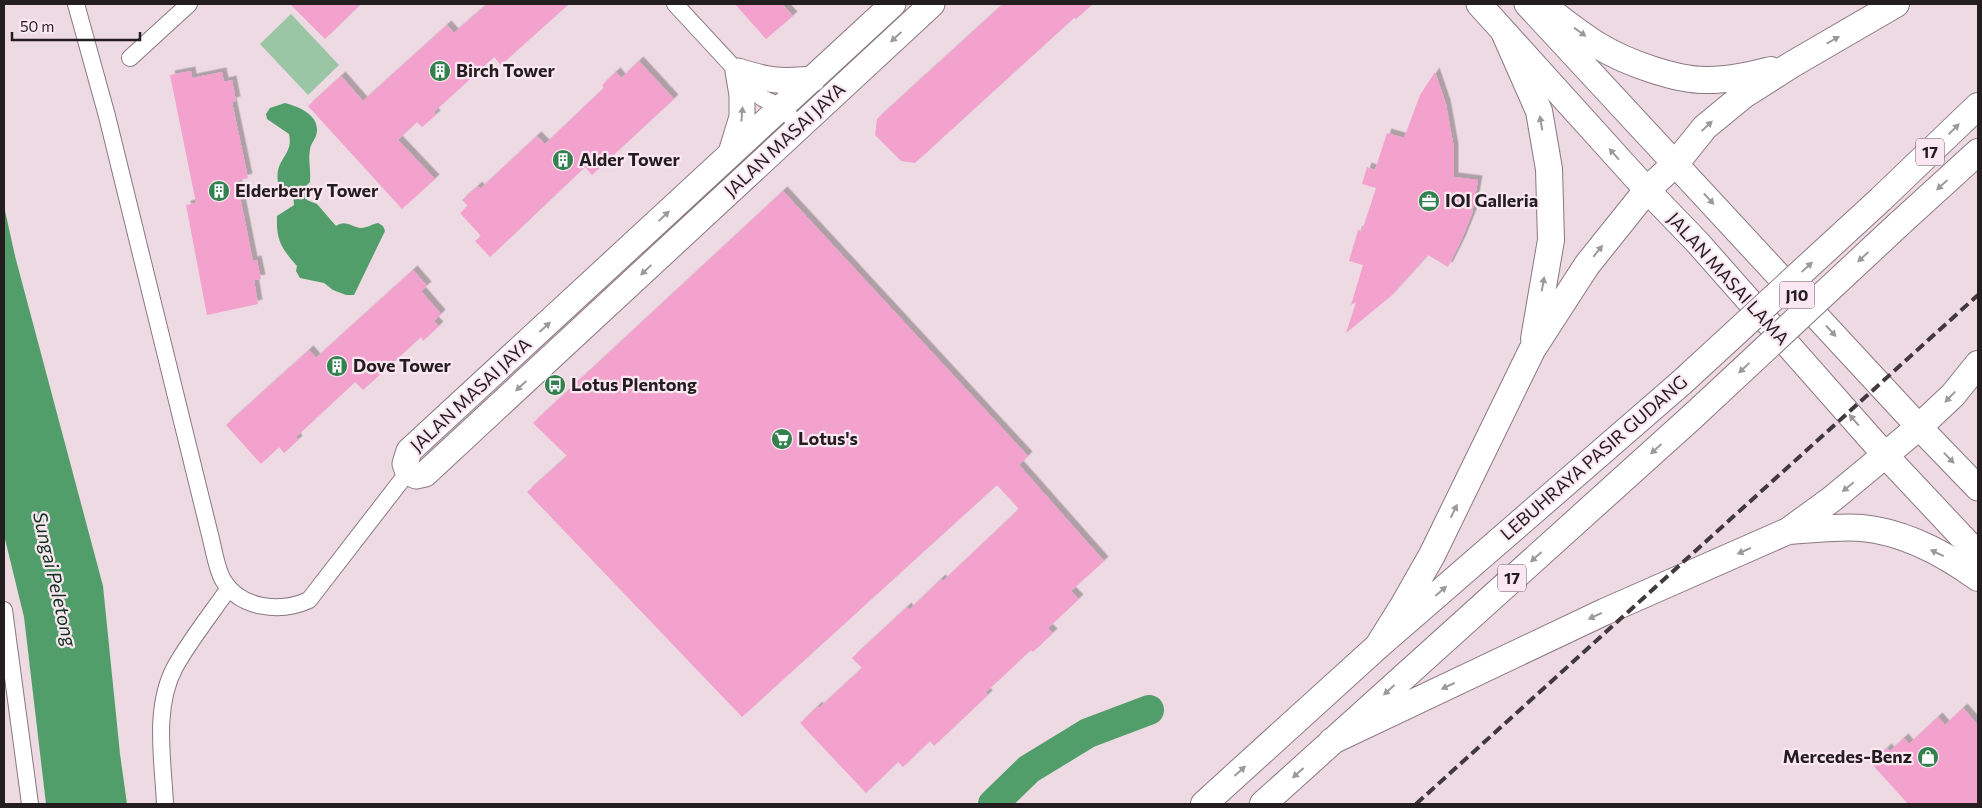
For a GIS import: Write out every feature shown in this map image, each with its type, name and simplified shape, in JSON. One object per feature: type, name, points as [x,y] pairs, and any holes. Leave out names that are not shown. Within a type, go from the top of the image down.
[{"type":"highway","points":[[1541,4],[1600,47],[1637,64],[1674,76],[1706,80],[1738,78],[1791,65]]},
{"type":"highway","points":[[1378,646],[1432,555],[1532,350],[1587,265],[1647,190],[1676,163],[1704,127],[1744,95],[1791,65],[1896,4]]},
{"type":"highway","points":[[1505,34],[1539,111],[1549,169],[1551,240],[1532,350]]},
{"type":"highway","name":"LEBUHRAYA PASIR GUDANG","points":[[1204,804],[1378,646],[1681,383],[1881,199],[1978,106]]},
{"type":"highway","name":"LEBUHRAYA PASIR GUDANG","points":[[1262,804],[1692,416],[1978,152]]},
{"type":"highway","points":[[1332,741],[1604,612],[1788,532],[1886,456],[1919,427],[1953,395],[1978,364]]},
{"type":"highway","points":[[1788,532],[1861,528],[1888,532],[1954,560],[1978,578]]},
{"type":"main road","name":"JALAN MASAI JAYA","points":[[893,4],[812,79],[770,109],[730,155],[409,450],[405,464],[408,472],[416,476],[425,474],[932,4]]},
{"type":"main road","name":"JALAN MASAI LAMA","points":[[1479,4],[1647,190],[1698,243],[1886,456],[1978,554]]},
{"type":"main road","points":[[1527,4],[1676,163]]},
{"type":"main road","points":[[730,155],[742,118],[742,95],[738,71],[764,80],[783,82],[812,79]]},
{"type":"main road","name":"J10","points":[[1676,163],[1919,427],[1978,488]]},
{"type":"street","points":[[76,4],[107,116],[209,531],[222,578],[229,588],[248,602],[272,608],[298,606],[309,600],[408,472]]},
{"type":"street","points":[[130,58],[189,4]]},
{"type":"street","points":[[675,4],[738,71],[791,134]]},
{"type":"street","points":[[165,804],[161,722],[164,697],[174,668],[229,588]]},
{"type":"street","points":[[4,610],[30,804]]},
{"type":"shaded area","points":[[291,14],[339,65],[308,95],[260,44]]},
{"type":"water","points":[[285,103],[308,113],[316,123],[316,136],[309,154],[310,182],[305,187],[307,200],[317,204],[336,226],[345,223],[361,228],[378,223],[383,226],[385,231],[354,295],[346,295],[333,290],[324,283],[300,278],[296,271],[297,266],[287,254],[279,238],[277,216],[294,205],[293,195],[278,183],[279,168],[287,153],[290,141],[289,134],[267,119],[266,114],[270,108]]},
{"type":"water","name":"Sungai Peletong","points":[[4,206],[15,256],[103,586],[127,804],[46,804],[24,617],[4,535]]},
{"type":"building","points":[[290,4],[361,4],[325,39]]},
{"type":"building","points":[[487,4],[569,4],[501,65],[494,57],[434,112],[436,115],[422,127],[417,122],[398,140],[435,179],[402,209],[308,106],[341,76],[363,101],[447,25],[454,33]]},
{"type":"building","points":[[735,4],[782,4],[793,16],[766,39]]},
{"type":"building","points":[[1003,4],[1093,4],[1076,19],[1074,18],[915,163],[901,161],[875,135],[877,119]]},
{"type":"building","name":"Alder Tower","points":[[639,61],[674,99],[592,175],[585,167],[490,257],[475,241],[481,236],[460,213],[468,206],[462,200],[478,186],[480,189],[537,136],[545,144],[604,88],[602,85],[616,72],[621,78]]},
{"type":"building","name":"Elderberry Tower","points":[[191,71],[192,78],[222,72],[224,82],[232,80],[236,101],[232,102],[248,178],[237,181],[253,261],[257,260],[261,279],[254,280],[258,304],[207,315],[186,205],[196,203],[170,75]]},
{"type":"building","name":"IOI Galleria","points":[[1435,72],[1446,104],[1454,148],[1454,177],[1478,180],[1472,214],[1448,267],[1428,255],[1391,296],[1346,333],[1356,302],[1351,305],[1363,265],[1349,261],[1358,230],[1362,231],[1376,188],[1362,184],[1367,167],[1375,170],[1387,133],[1404,138],[1420,95]]},
{"type":"building","name":"Lotus's","points":[[783,191],[1028,456],[1019,465],[1104,561],[1071,591],[1079,599],[1048,628],[1053,633],[1033,652],[1031,650],[986,692],[988,695],[934,746],[930,741],[903,767],[898,762],[866,793],[800,723],[862,668],[852,658],[907,607],[909,610],[941,579],[943,581],[1019,509],[997,485],[742,717],[527,492],[567,456],[533,423]]},
{"type":"building","name":"Dove Tower","points":[[413,270],[427,286],[421,291],[441,314],[434,321],[439,326],[423,341],[421,337],[363,390],[355,382],[296,437],[298,440],[284,453],[279,447],[261,464],[226,425],[309,350],[316,358]]},
{"type":"building","name":"Mercedes-Benz","points":[[1963,708],[1978,725],[1978,804],[1908,804],[1871,763],[1887,748],[1890,751],[1904,738],[1909,744],[1938,717],[1945,725]]},
{"type":"waterway","points":[[993,804],[1029,769],[1088,733],[1149,710]]},
{"type":"railway","points":[[1416,804],[1978,295]]},
{"type":"place","name":"Birch Tower","points":[[440,71]]},
{"type":"place","name":"Alder Tower","points":[[563,160]]},
{"type":"place","name":"Elderberry Tower","points":[[219,191]]},
{"type":"place","name":"IOI Galleria","points":[[1429,201]]},
{"type":"place","name":"Dove Tower","points":[[337,366]]},
{"type":"place","name":"Lotus Plentong","points":[[555,385]]},
{"type":"place","name":"Lotus's","points":[[782,439]]},
{"type":"place","name":"Mercedes-Benz","points":[[1928,757]]}]
